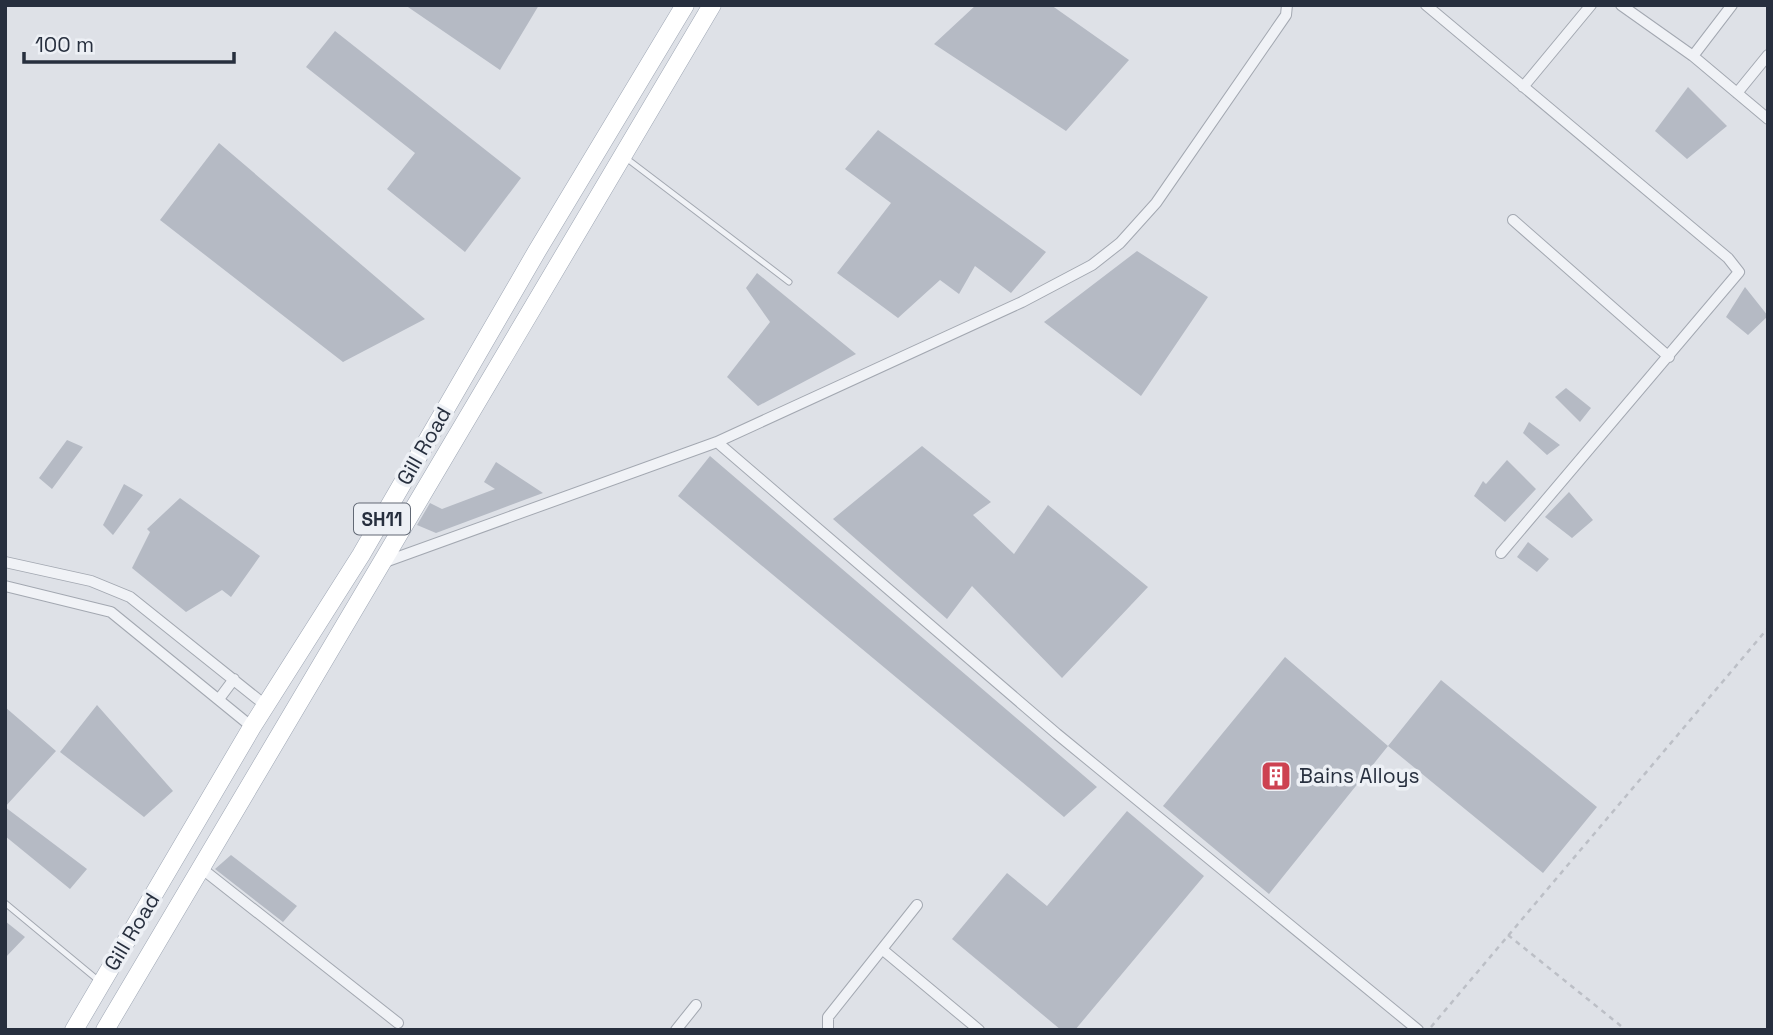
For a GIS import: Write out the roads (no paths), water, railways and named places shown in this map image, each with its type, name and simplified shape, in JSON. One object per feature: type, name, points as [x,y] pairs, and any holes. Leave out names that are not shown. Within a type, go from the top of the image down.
[{"type":"main road","name":"Gill Road","points":[[74,1030],[251,727],[361,555],[537,251],[685,5]]},
{"type":"main road","name":"SH11","points":[[105,1030],[712,5]]},
{"type":"street","points":[[382,563],[717,442],[1046,292],[1092,265],[1120,243],[1156,202],[1286,15],[1287,5]]},
{"type":"street","points":[[1426,5],[1728,258],[1739,272],[1501,553]]},
{"type":"street","points":[[1523,87],[1591,5]]},
{"type":"street","points":[[1621,5],[1693,56],[1768,119]]},
{"type":"street","points":[[1693,56],[1732,5]]},
{"type":"street","points":[[1737,93],[1768,55]]},
{"type":"street","points":[[1513,220],[1669,357]]},
{"type":"street","points":[[717,442],[1057,734],[1418,1030]]},
{"type":"street","points":[[5,562],[112,587],[170,627],[265,705]]},
{"type":"street","points":[[38,593],[43,570]]},
{"type":"street","points":[[5,586],[111,612],[251,727]]},
{"type":"street","points":[[155,646],[170,627]]},
{"type":"street","points":[[219,699],[234,679]]},
{"type":"street","points":[[201,867],[398,1023]]},
{"type":"street","points":[[828,1030],[828,1017],[917,905]]},
{"type":"street","points":[[883,950],[979,1030]]},
{"type":"street","points":[[676,1030],[696,1005]]},
{"type":"lane","points":[[624,156],[789,282]]},
{"type":"lane","points":[[5,903],[102,983]]},
{"type":"place","name":"Bains Alloys","points":[[1276,776]]}]
